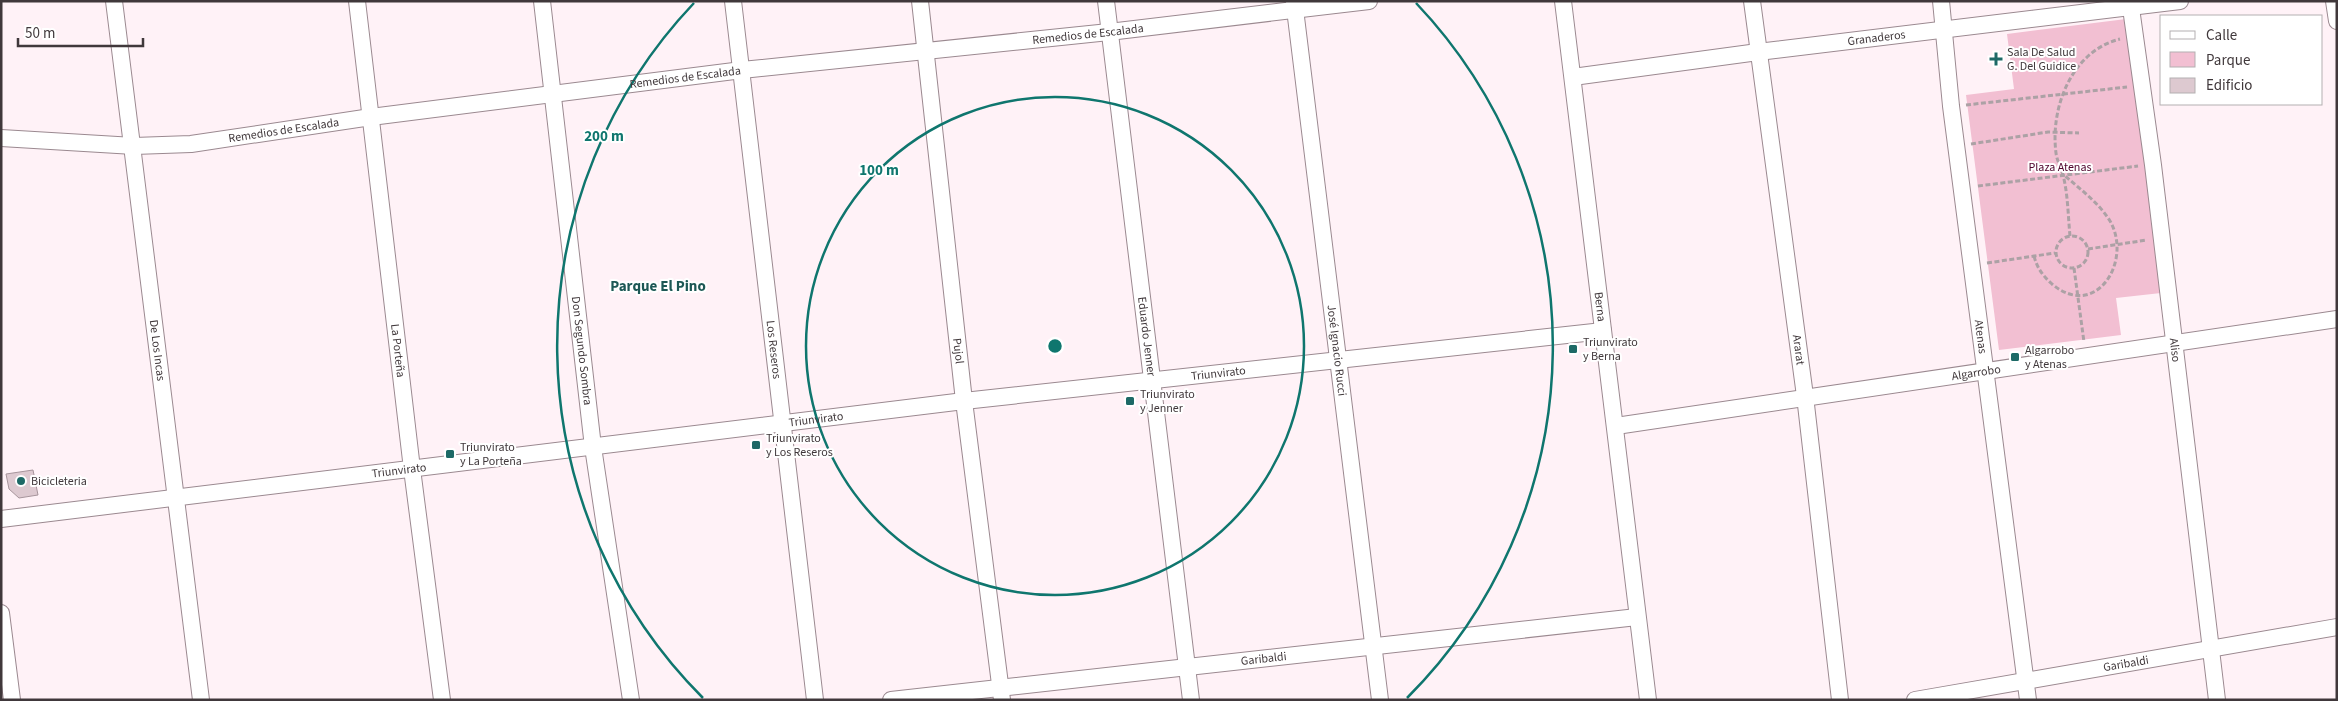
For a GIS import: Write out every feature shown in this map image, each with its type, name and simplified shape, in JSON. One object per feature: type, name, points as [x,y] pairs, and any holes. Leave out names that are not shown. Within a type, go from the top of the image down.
[{"type":"street","name":"De Los Incas","points":[[114,1],[134,146],[175,498],[201,700]]},
{"type":"street","name":"La Porteña","points":[[358,1],[412,469],[442,700]]},
{"type":"street","name":"Don Segundo Sombra","points":[[542,1],[593,446],[631,700]]},
{"type":"street","name":"Los Reseros","points":[[733,1],[815,700]]},
{"type":"street","name":"Pujol","points":[[920,1],[964,401],[1001,694]]},
{"type":"street","name":"Eduardo Jenner","points":[[1106,1],[1191,700]]},
{"type":"street","name":"Remedios de Escalada","points":[[1,138],[134,146],[191,144],[371,117],[742,70],[1109,32],[1294,6],[1369,1]]},
{"type":"street","name":"Berna","points":[[1563,1],[1648,700]]},
{"type":"street","name":"Ararat","points":[[1752,1],[1805,396],[1840,700]]},
{"type":"street","name":"Atenas","points":[[1942,1],[1956,147],[2028,700]]},
{"type":"street","name":"Granaderos","points":[[1573,77],[2130,4],[2180,1]]},
{"type":"street","points":[[2334,1],[2337,21]]},
{"type":"street","name":"Aliso","points":[[2130,4],[2153,164],[2217,700]]},
{"type":"street","name":"José Ignacio Rucci","points":[[1294,6],[1380,700]]},
{"type":"street","name":"Algarrobo","points":[[1616,426],[1805,396],[2337,319]]},
{"type":"street","name":"Triunvirato","points":[[1,519],[782,422],[1603,331]]},
{"type":"street","points":[[1,613],[12,700]]},
{"type":"street","name":"Garibaldi","points":[[891,700],[1001,694],[1188,667],[1637,617]]},
{"type":"street","name":"Garibaldi","points":[[1915,700],[2026,682],[2211,647],[2337,627]]},
{"type":"path","points":[[2070,236],[2063,175],[2056,151],[2056,132],[2064,93],[2073,72],[2089,55],[2110,42],[2135,36]]},
{"type":"path","points":[[1951,106],[2142,85]]},
{"type":"path","points":[[1956,147],[2056,132],[2079,133]]},
{"type":"path","points":[[1962,188],[2153,164]]},
{"type":"path","points":[[2034,256],[2039,270],[2048,280],[2066,294],[2078,296],[2095,292],[2110,276],[2115,264],[2117,245],[2110,221],[2085,194],[2063,175]]},
{"type":"path","points":[[2070,236],[2079,237],[2084,240],[2088,249],[2083,263],[2074,268],[2060,263],[2056,253],[2058,242],[2070,236]]},
{"type":"path","points":[[2088,249],[2154,239]]},
{"type":"path","points":[[1972,265],[2056,253]]},
{"type":"path","points":[[2074,268],[2086,356]]},
{"type":"green space","name":"Plaza Atenas","points":[[2126,19],[2161,293],[2116,298],[2121,335],[1999,350],[1966,95],[2014,89],[2007,34]]},
{"type":"building","name":"Bicicleteria","points":[[33,470],[38,495],[19,498],[9,489],[6,474]]},
{"type":"place","name":"Sala De Salud G. Del Guidice","points":[[1996,59]]},
{"type":"place","name":"Triunvirato y Berna","points":[[1573,349]]},
{"type":"place","name":"Algarrobo y Atenas","points":[[2015,357]]},
{"type":"place","name":"Triunvirato y Jenner","points":[[1130,401]]},
{"type":"place","name":"Triunvirato y Los Reseros","points":[[756,445]]},
{"type":"place","name":"Triunvirato y La Porteña","points":[[450,454]]},
{"type":"place","name":"Bicicleteria","points":[[21,481]]},
{"type":"district","name":"Parque El Pino","points":[[658,286]]}]
